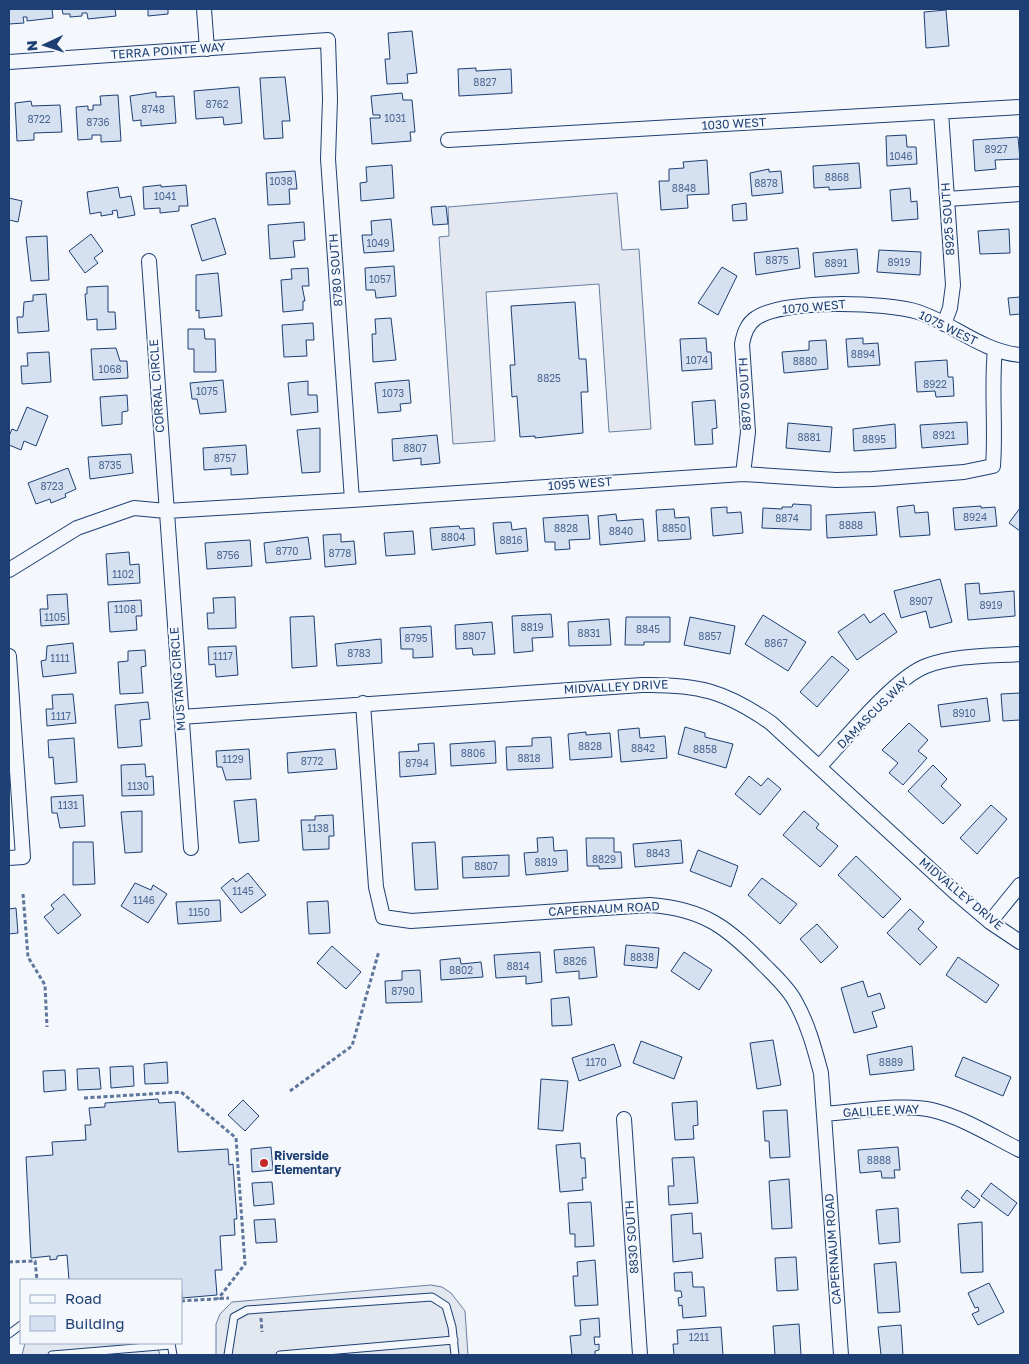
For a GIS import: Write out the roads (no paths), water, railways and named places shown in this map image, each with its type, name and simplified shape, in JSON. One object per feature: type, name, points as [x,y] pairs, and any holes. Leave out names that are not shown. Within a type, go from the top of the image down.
[{"type":"street","points":[[204,9],[207,48]]},
{"type":"street","name":"TERRA POINTE WAY","points":[[9,62],[328,40]]},
{"type":"street","name":"8780 SOUTH","points":[[328,40],[330,100],[328,159],[352,500]]},
{"type":"street","name":"1030 WEST","points":[[448,140],[1020,107]]},
{"type":"street","name":"8925 SOUTH","points":[[941,112],[953,285],[950,308],[944,324]]},
{"type":"street","points":[[947,199],[1020,194]]},
{"type":"street","name":"CORRAL CIRCLE","points":[[149,260],[166,511]]},
{"type":"street","name":"1075 WEST","points":[[876,304],[919,313],[944,324],[973,341],[1020,355]]},
{"type":"street","name":"1070 WEST","points":[[755,318],[769,311],[786,308],[876,304]]},
{"type":"street","name":"8870 SOUTH","points":[[743,474],[748,432],[742,344],[745,330],[755,318]]},
{"type":"street","name":"1095 WEST","points":[[9,570],[77,528],[103,517],[134,508],[166,511],[743,474],[836,480],[873,479],[964,472],[992,466],[996,436],[992,382],[995,349]]},
{"type":"street","name":"MUSTANG CIRCLE","points":[[166,511],[191,848]]},
{"type":"street","name":"DAMASCUS WAY","points":[[819,767],[902,680],[925,666],[946,661],[1020,654]]},
{"type":"street","points":[[9,656],[23,857],[9,858]]},
{"type":"street","name":"MIDVALLEY DRIVE","points":[[181,717],[678,684],[714,691],[745,705],[771,723],[990,922],[1020,942]]},
{"type":"street","name":"CAPERNAUM ROAD","points":[[363,704],[376,886],[383,917],[411,922],[650,905],[677,907],[696,913],[717,924],[746,947],[794,999],[810,1032],[821,1073],[841,1355]]},
{"type":"street","points":[[990,922],[1020,885]]},
{"type":"street","name":"GALILEE WAY","points":[[824,1114],[914,1108],[932,1110],[950,1116],[1020,1150]]},
{"type":"street","name":"8830 SOUTH","points":[[624,1119],[640,1355]]},
{"type":"lane","points":[[228,1355],[234,1317],[247,1310],[432,1297],[446,1306],[454,1340],[455,1355]]},
{"type":"lane","points":[[9,1334],[20,1326]]},
{"type":"lane","points":[[280,1355],[454,1340]]},
{"type":"lane","points":[[52,1355],[171,1344],[173,1355]]},
{"type":"place","name":"Riverside Elementary","points":[[264,1163]]}]
